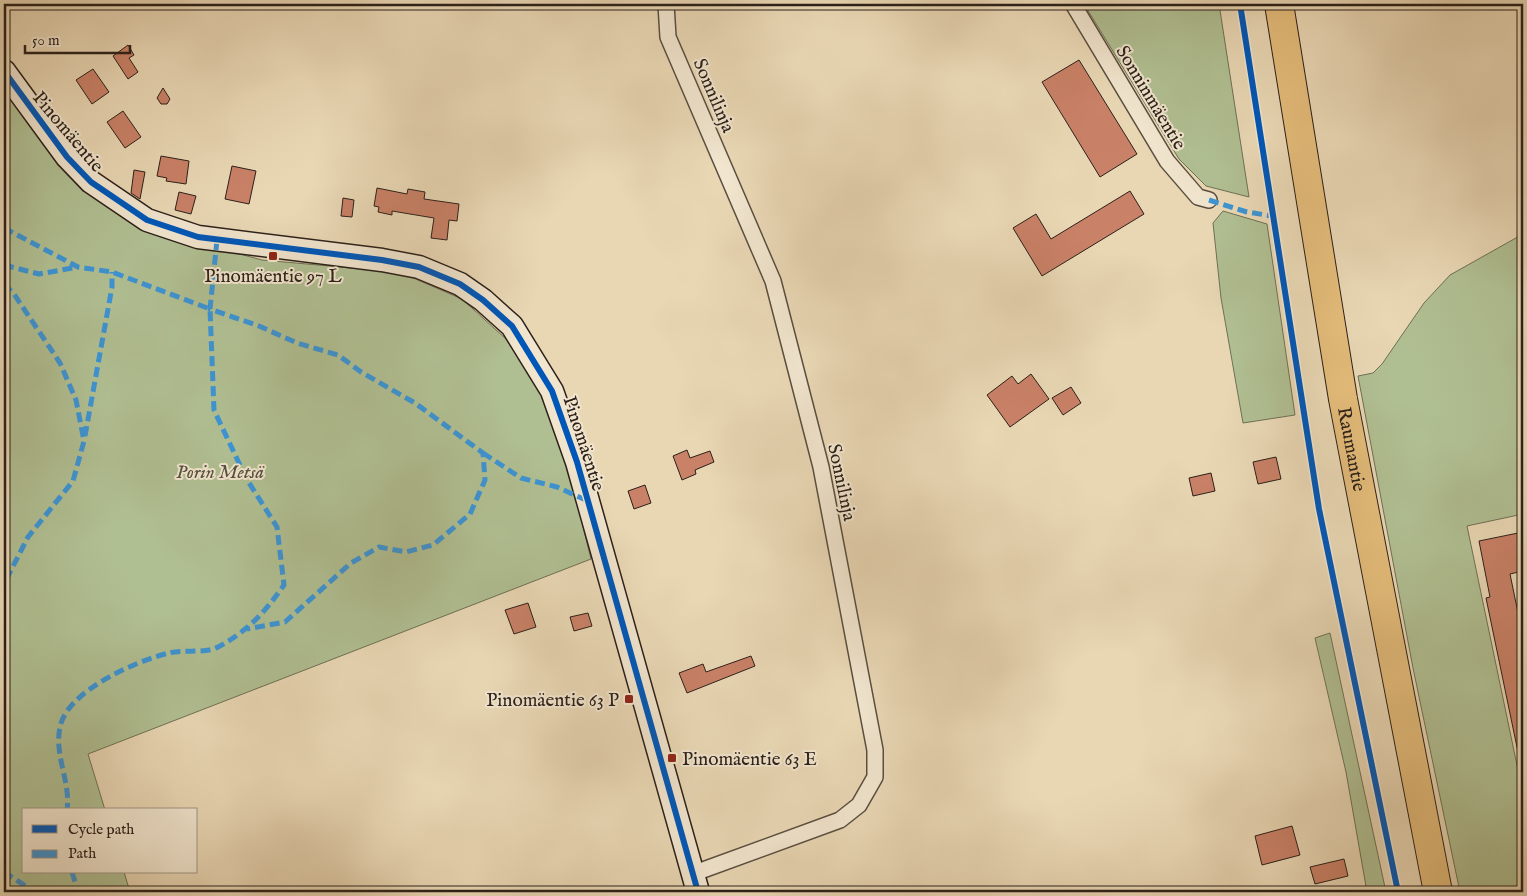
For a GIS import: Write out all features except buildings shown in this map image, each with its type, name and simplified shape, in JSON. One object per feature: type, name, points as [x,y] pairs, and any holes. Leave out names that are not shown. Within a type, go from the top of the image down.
[{"type":"highway","name":"Raumantie","points":[[1279,4],[1343,399],[1438,892]]},
{"type":"street","name":"Sonnilinja","points":[[666,4],[668,37],[773,281],[821,467],[875,750],[875,777],[859,805],[840,820],[695,883]]},
{"type":"street","name":"Sonninmäentie","points":[[1073,4],[1167,161],[1198,197],[1209,200]]},
{"type":"street","name":"Pinomäentie","points":[[4,71],[49,134],[91,182],[147,220],[198,237],[382,260],[419,267],[460,284],[483,300],[512,326],[552,391],[576,462],[695,883]]},
{"type":"green space","points":[[1084,4],[1219,4],[1249,197],[1206,186],[1179,159]]},
{"type":"green space","name":"Porin Metsä","points":[[4,84],[44,140],[195,242],[262,260],[374,270],[411,277],[462,299],[506,339],[544,398],[569,469],[591,559],[88,754],[104,808],[22,808],[22,874],[125,874],[130,892],[4,892]]},
{"type":"green space","points":[[1223,211],[1267,224],[1295,415],[1243,423],[1221,298],[1213,223]]},
{"type":"green space","points":[[1523,234],[1523,514],[1467,526],[1523,794],[1523,892],[1460,892],[1413,668],[1358,376],[1373,373],[1382,364],[1424,303],[1450,275]]},
{"type":"green space","points":[[1330,633],[1386,892],[1367,892],[1346,772],[1315,638]]},
{"type":"marked path","points":[[1209,200],[1247,212],[1272,216]]},
{"type":"marked path","points":[[4,228],[78,267],[112,272],[210,309],[214,410],[246,478],[277,527],[284,585],[255,620],[229,641],[213,649],[169,653],[139,663],[105,680],[75,701],[65,714],[60,727],[59,738],[59,748],[67,789],[67,808]]},
{"type":"marked path","points":[[217,240],[210,309],[259,326],[297,343],[338,355],[361,372],[415,403],[483,453],[485,480],[470,514],[433,545],[406,552],[379,547],[351,563],[285,622],[247,629]]},
{"type":"marked path","points":[[4,265],[39,274],[78,267]]},
{"type":"marked path","points":[[85,436],[112,287],[112,272]]},
{"type":"marked path","points":[[4,284],[14,294],[60,363],[76,400],[84,441],[73,481],[28,537],[4,584]]},
{"type":"marked path","points":[[483,453],[521,478],[557,487],[588,501]]},
{"type":"marked path","points":[[4,872],[35,892]]},
{"type":"marked path","points":[[73,874],[78,892]]},
{"type":"cycle path","points":[[1240,4],[1319,509],[1398,892]]},
{"type":"cycle path","points":[[4,71],[67,157],[91,182],[147,220],[198,237],[382,260],[419,267],[460,284],[483,300],[512,326],[552,391],[577,462],[698,892]]},
{"type":"place","name":"Pinomäentie 97 L","points":[[273,256]]},
{"type":"place","name":"Pinomäentie 63 P","points":[[629,699]]},
{"type":"place","name":"Pinomäentie 63 E","points":[[672,758]]}]
